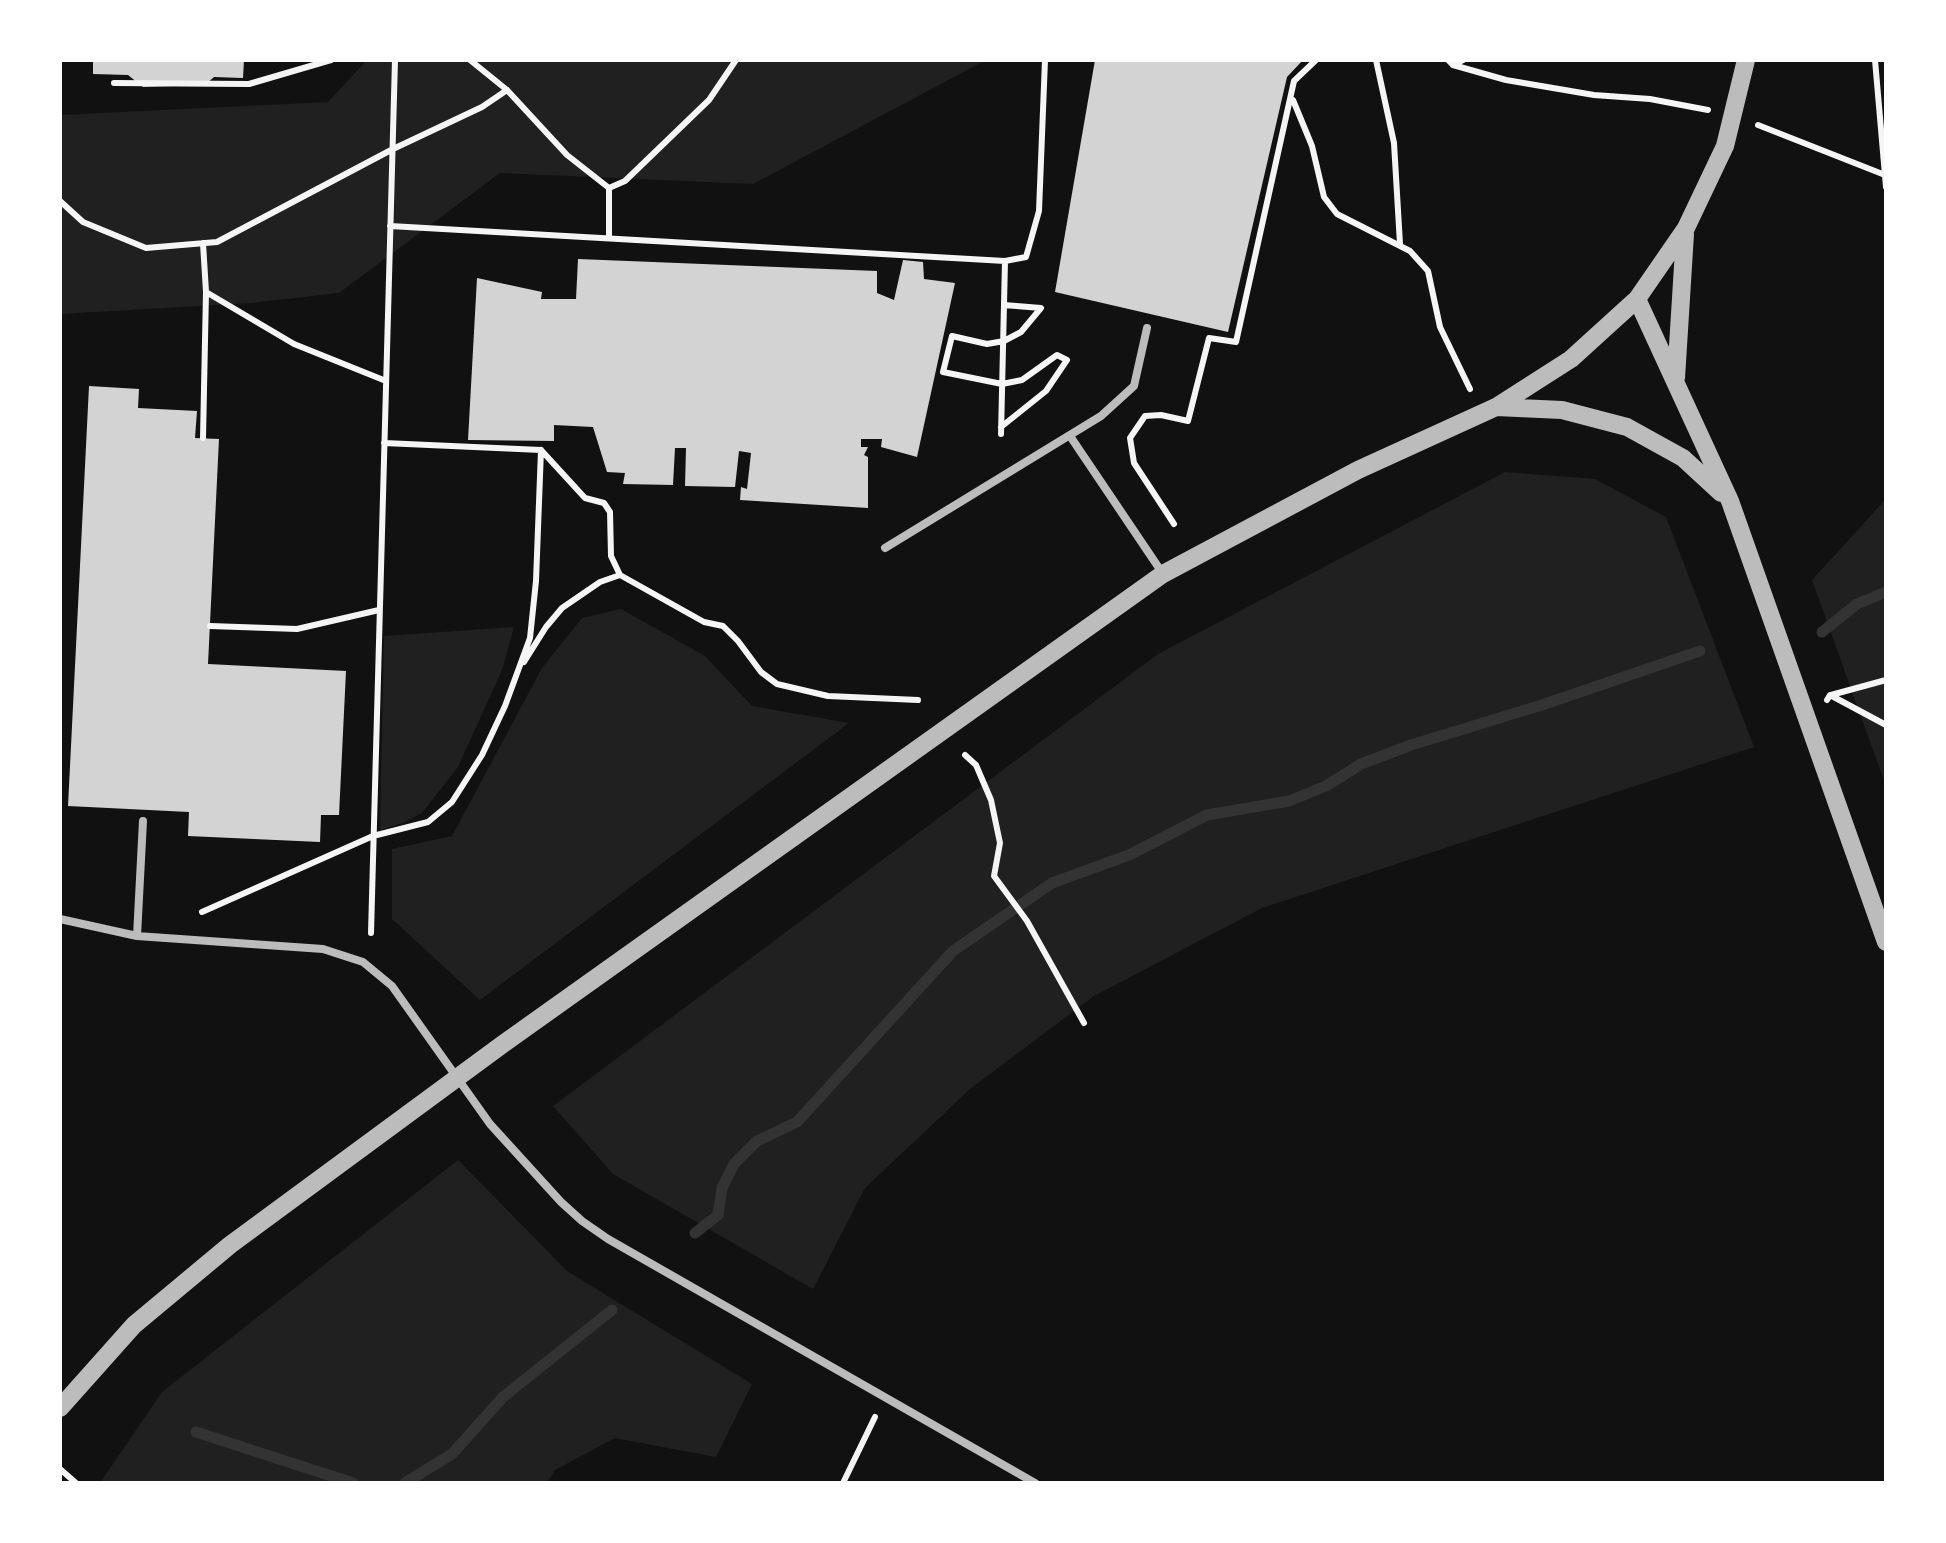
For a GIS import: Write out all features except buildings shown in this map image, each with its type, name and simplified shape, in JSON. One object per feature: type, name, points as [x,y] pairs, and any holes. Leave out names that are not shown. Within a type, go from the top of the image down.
[{"type":"street","points":[[60,1408],[134,1324],[230,1245],[457,1077],[1164,574],[1358,470],[1496,406],[1571,360],[1637,300],[1686,228],[1725,146],[1746,60]]},
{"type":"street","points":[[1676,383],[1686,228]]},
{"type":"street","points":[[1637,300],[1730,501],[1886,942]]},
{"type":"street","points":[[1496,406],[1562,410],[1627,426],[1683,458],[1730,501]]},
{"type":"lane","points":[[884,548],[1102,416],[1134,386],[1147,328]]},
{"type":"lane","points":[[1070,436],[1164,574]]},
{"type":"lane","points":[[137,936],[143,822]]},
{"type":"lane","points":[[60,920],[137,936],[323,949],[364,962],[392,986],[490,1124],[582,1221],[1035,1483]]},
{"type":"path","points":[[114,84],[249,84],[331,60]]},
{"type":"path","points":[[370,932],[395,60]]},
{"type":"path","points":[[470,60],[508,90],[566,155],[610,188]]},
{"type":"path","points":[[610,188],[626,180],[710,100],[736,60]]},
{"type":"path","points":[[390,226],[1005,261],[1026,257],[1038,211],[1045,60]]},
{"type":"path","points":[[1174,524],[1134,463],[1130,438],[1145,416],[1188,421],[1209,338],[1236,342],[1294,81],[1316,60]]},
{"type":"path","points":[[1376,60],[1394,143],[1400,246]]},
{"type":"path","points":[[1450,62],[1462,60]]},
{"type":"path","points":[[1875,60],[1886,187]]},
{"type":"path","points":[[1450,62],[1506,80],[1710,110]]},
{"type":"path","points":[[60,201],[83,222],[146,248],[217,242],[482,107],[508,90]]},
{"type":"path","points":[[1292,97],[1312,146],[1324,197],[1337,214],[1410,251],[1428,271],[1440,327],[1470,389]]},
{"type":"path","points":[[1752,122],[1884,175]]},
{"type":"path","points":[[608,238],[610,188]]},
{"type":"path","points":[[203,438],[204,243]]},
{"type":"path","points":[[1004,305],[1041,308],[1021,332],[1004,340],[987,344],[952,336],[944,372],[1002,384],[1022,380],[1057,355],[1068,360],[1046,391],[1001,430],[1002,384],[1004,340],[1004,305],[1005,261]]},
{"type":"path","points":[[206,292],[294,344],[386,382]]},
{"type":"path","points":[[384,443],[541,450],[585,498],[604,502],[610,512],[611,556],[620,575],[704,622],[723,626],[761,672],[777,684],[828,696],[918,700]]},
{"type":"path","points":[[202,912],[373,836],[428,822],[452,802],[482,755],[530,638],[541,450]]},
{"type":"path","points":[[517,674],[562,608],[600,582],[620,575]]},
{"type":"path","points":[[210,626],[297,629],[380,610]]},
{"type":"path","points":[[1886,680],[1828,699],[1886,725]]},
{"type":"path","points":[[965,755],[976,765],[991,800],[1000,843],[994,876],[1027,920],[1084,1023]]},
{"type":"path","points":[[843,1483],[885,1398]]},
{"type":"path","points":[[60,1469],[76,1483]]},
{"type":"shaded area","points":[[367,60],[986,60],[753,184],[500,173],[339,293],[251,303],[60,314],[60,115],[328,102]]},
{"type":"shaded area","points":[[1505,472],[1595,479],[1666,517],[1754,747],[1262,908],[1094,996],[970,1089],[865,1188],[813,1289],[613,1174],[553,1106],[1158,654]]},
{"type":"shaded area","points":[[1886,499],[1886,786],[1812,580]]},
{"type":"shaded area","points":[[621,609],[705,656],[752,706],[849,723],[480,1000],[392,919],[392,849],[452,836],[542,668],[582,618]]},
{"type":"shaded area","points":[[514,627],[502,670],[458,767],[422,813],[380,830],[384,636]]},
{"type":"shaded area","points":[[458,1160],[567,1271],[752,1384],[716,1457],[615,1438],[555,1470],[547,1483],[100,1483],[162,1392]]},
{"type":"waterway","points":[[1822,632],[1857,604],[1886,592]]},
{"type":"waterway","points":[[695,1233],[718,1215],[722,1188],[734,1164],[757,1141],[797,1122],[953,951],[1052,883],[1129,855],[1207,815],[1289,801],[1326,786],[1361,764],[1411,745],[1700,651]]},
{"type":"waterway","points":[[405,1483],[452,1454],[503,1397],[612,1310]]},
{"type":"waterway","points":[[196,1432],[353,1483]]}]
